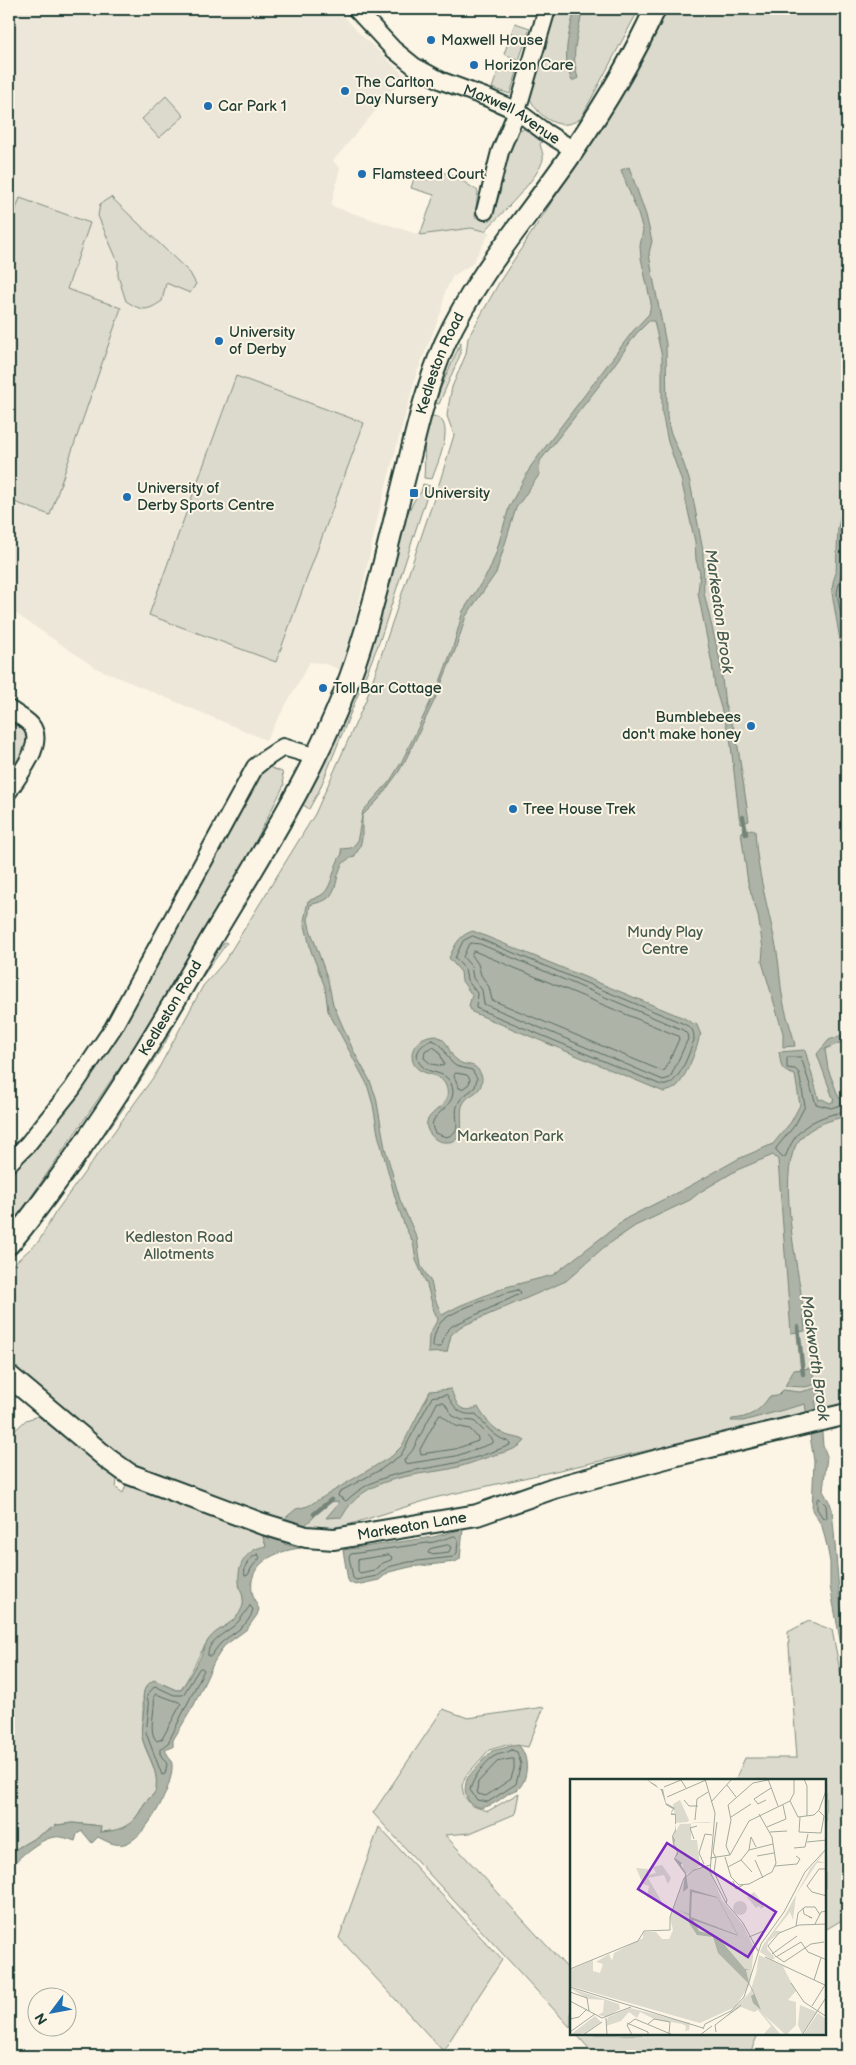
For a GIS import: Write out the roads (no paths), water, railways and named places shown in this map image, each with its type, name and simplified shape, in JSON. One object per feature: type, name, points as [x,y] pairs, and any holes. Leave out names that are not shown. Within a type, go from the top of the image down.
[{"type":"street","name":"Maxwell Avenue","points":[[356,9],[393,49],[414,66],[442,81],[517,111],[545,132],[574,150]]},
{"type":"street","points":[[485,211],[500,152],[517,111],[547,9]]},
{"type":"street","name":"Kedleston Road","points":[[9,1244],[31,1218],[118,1093],[262,853],[314,759],[341,702],[363,640],[422,405],[442,351],[465,302],[512,232],[574,150],[624,69],[655,9]]},
{"type":"street","points":[[9,709],[30,724],[36,733],[34,750],[9,791]]},
{"type":"street","points":[[9,1163],[27,1145],[72,1089],[113,1028],[255,767],[283,747],[307,754],[314,759]]},
{"type":"street","name":"Markeaton Lane","points":[[9,1376],[108,1459],[129,1474],[260,1523],[306,1537],[334,1539],[478,1515],[554,1488],[677,1455],[799,1427],[841,1415]]},
{"type":"water","points":[[575,9],[583,9],[575,52],[578,78],[572,81],[567,63],[567,45]]},
{"type":"water","points":[[629,167],[646,215],[652,241],[649,253],[666,344],[667,417],[670,431],[690,482],[703,551],[704,593],[720,661],[725,705],[736,734],[749,821],[740,824],[730,737],[715,688],[698,593],[700,573],[696,560],[695,542],[681,479],[668,442],[662,413],[662,357],[654,321],[649,321],[636,334],[602,382],[540,461],[539,475],[516,508],[496,573],[466,616],[456,648],[435,699],[406,759],[378,800],[362,816],[363,811],[390,781],[401,763],[440,682],[453,647],[463,611],[489,571],[509,507],[531,466],[633,331],[649,314],[651,303],[640,246],[643,230],[621,170]]},
{"type":"water","points":[[847,485],[847,661],[841,646],[832,593],[836,573],[838,528]]},
{"type":"water","points":[[362,816],[360,847],[354,857],[343,863],[331,895],[324,900],[310,905],[308,920],[328,980],[333,1004],[376,1097],[385,1148],[400,1200],[417,1238],[421,1266],[431,1282],[435,1299],[442,1315],[506,1287],[553,1275],[627,1218],[738,1159],[773,1144],[791,1122],[800,1105],[795,1075],[782,1067],[779,1052],[805,1050],[819,1100],[822,1099],[830,1103],[834,1101],[817,1054],[829,1040],[847,1033],[847,1040],[825,1049],[828,1069],[839,1098],[847,1098],[847,1116],[822,1124],[805,1134],[793,1152],[789,1170],[788,1191],[792,1236],[802,1298],[805,1331],[791,1333],[778,1160],[773,1155],[737,1170],[690,1200],[635,1226],[603,1248],[566,1281],[460,1327],[451,1335],[447,1352],[428,1353],[429,1335],[438,1319],[427,1285],[416,1260],[413,1242],[405,1227],[395,1197],[367,1084],[328,1011],[325,987],[311,951],[304,921],[308,901],[323,894],[329,886],[342,854],[341,849],[351,848],[357,842]]},
{"type":"water","points":[[752,829],[755,831],[761,877],[777,952],[785,1010],[795,1046],[783,1047],[783,1033],[762,962],[763,949],[758,915],[748,883],[741,832]]},
{"type":"water","points":[[473,931],[684,1018],[693,1024],[696,1023],[701,1035],[681,1081],[674,1089],[664,1092],[472,1012],[469,1006],[472,995],[462,981],[461,972],[449,958],[461,938]]},
{"type":"water","points":[[433,1035],[446,1043],[453,1057],[461,1063],[477,1068],[482,1077],[478,1090],[463,1104],[460,1134],[458,1138],[452,1141],[438,1141],[427,1129],[428,1119],[446,1099],[446,1086],[438,1077],[421,1071],[413,1063],[412,1053],[416,1044],[422,1039]]},
{"type":"water","points":[[810,1368],[818,1384],[805,1387],[785,1386],[794,1370]]},
{"type":"water","points":[[820,1387],[821,1400],[815,1401],[823,1446],[827,1456],[823,1491],[832,1509],[840,1602],[847,1640],[847,1677],[830,1586],[830,1562],[827,1546],[822,1526],[812,1510],[814,1461],[805,1404],[743,1421],[731,1421],[732,1419],[754,1413],[769,1397],[777,1396],[783,1390],[800,1392]]},
{"type":"water","points":[[451,1389],[460,1407],[467,1410],[478,1407],[497,1430],[525,1441],[513,1449],[465,1465],[404,1477],[375,1486],[351,1504],[342,1517],[326,1518],[338,1504],[338,1501],[329,1502],[320,1507],[314,1517],[284,1544],[301,1548],[276,1554],[259,1566],[254,1575],[252,1585],[253,1596],[259,1609],[257,1615],[247,1629],[224,1646],[214,1662],[194,1705],[173,1740],[173,1747],[165,1750],[172,1764],[168,1785],[157,1810],[141,1832],[124,1844],[110,1843],[98,1837],[92,1843],[82,1831],[77,1834],[75,1841],[60,1837],[49,1838],[30,1849],[9,1869],[9,1853],[57,1825],[73,1823],[101,1826],[100,1832],[126,1826],[135,1818],[144,1804],[154,1794],[156,1788],[156,1775],[142,1737],[144,1694],[147,1685],[154,1680],[176,1690],[181,1690],[209,1639],[236,1618],[242,1608],[243,1601],[239,1582],[240,1569],[249,1554],[266,1546],[263,1537],[296,1509],[308,1506],[392,1456],[402,1446],[430,1391]]},
{"type":"water","points":[[463,1529],[460,1559],[455,1562],[410,1567],[389,1572],[379,1580],[356,1585],[348,1580],[343,1550],[433,1537]]},
{"type":"water","points":[[518,1745],[522,1749],[526,1760],[525,1778],[519,1788],[488,1806],[477,1807],[472,1804],[467,1798],[465,1791],[468,1777],[492,1751]]},
{"type":"waterway","name":"Markeaton Brook","points":[[743,817],[746,834]]},
{"type":"waterway","name":"Mackworth Brook","points":[[798,1327],[803,1374]]},
{"type":"waterway","points":[[314,1514],[331,1500]]},
{"type":"place","name":"Maxwell House","points":[[431,40]]},
{"type":"place","name":"Horizon Care","points":[[474,65]]},
{"type":"place","name":"The Carlton Day Nursery","points":[[345,91]]},
{"type":"place","name":"Car Park 1","points":[[208,106]]},
{"type":"place","name":"Flamsteed Court","points":[[362,174]]},
{"type":"place","name":"University of Derby","points":[[219,341]]},
{"type":"place","name":"University","points":[[414,493]]},
{"type":"place","name":"University of Derby Sports Centre","points":[[127,497]]},
{"type":"place","name":"Toll Bar Cottage","points":[[323,688]]},
{"type":"place","name":"Bumblebees don't make honey","points":[[751,726]]},
{"type":"place","name":"Tree House Trek","points":[[513,809]]},
{"type":"park label","name":"Mundy Play Centre","points":[[665,940]]},
{"type":"park label","name":"Markeaton Park","points":[[510,1136]]},
{"type":"park label","name":"Kedleston Road Allotments","points":[[179,1246]]}]
